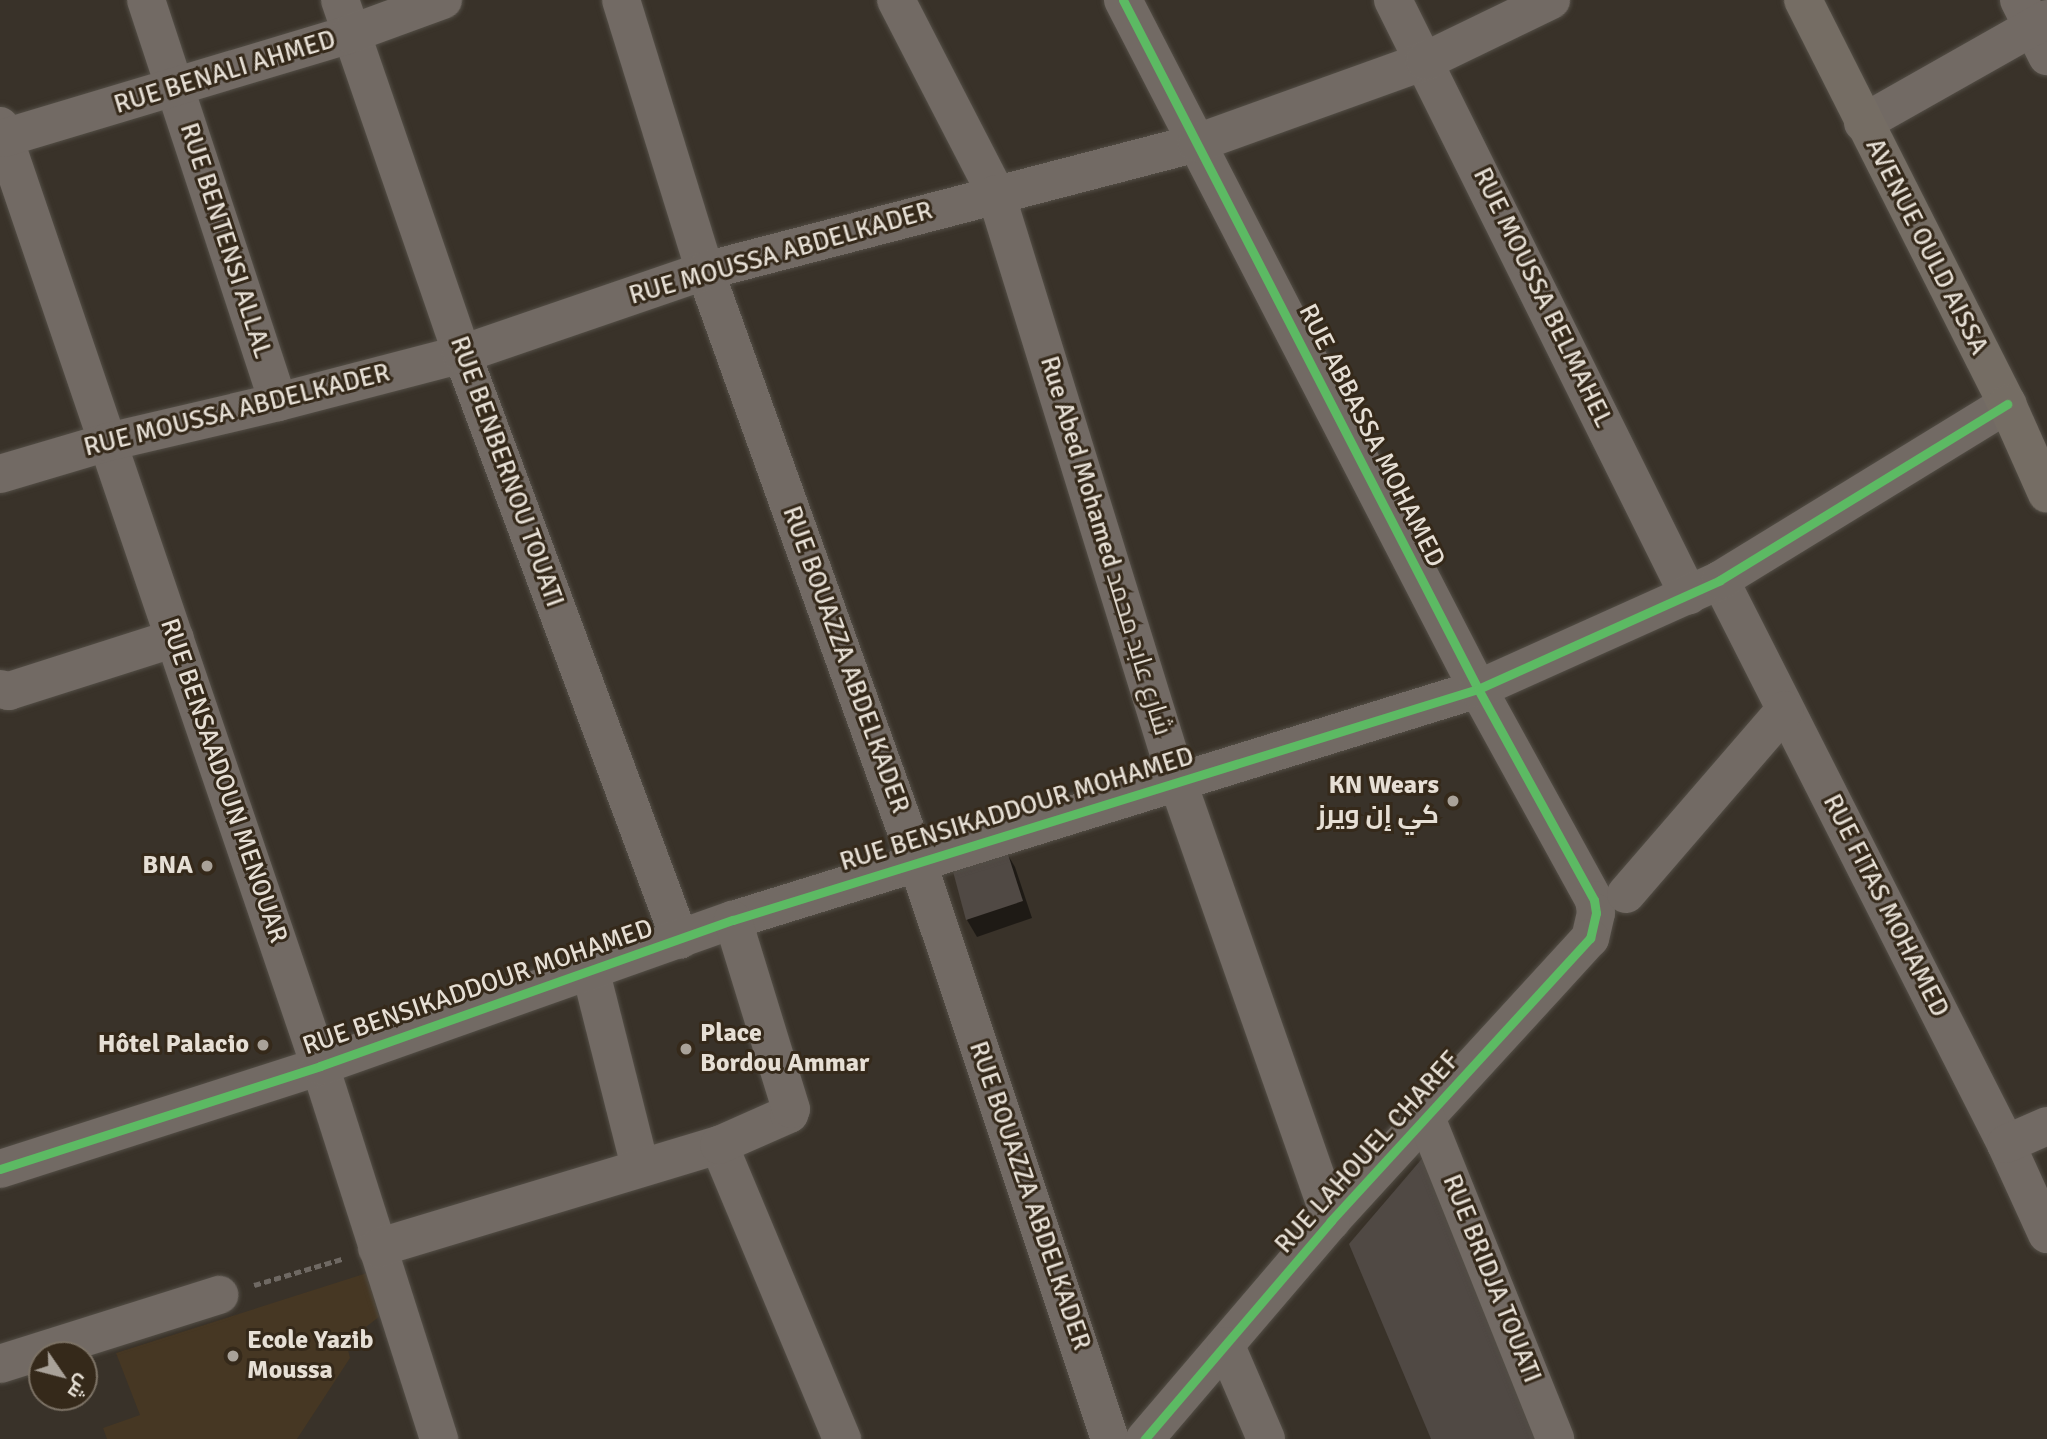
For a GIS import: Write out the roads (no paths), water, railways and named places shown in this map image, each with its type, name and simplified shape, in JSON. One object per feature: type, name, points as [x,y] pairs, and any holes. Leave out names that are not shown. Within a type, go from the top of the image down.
[{"type":"main road","name":"AVENUE OULD AISSA","points":[[1803,0],[2007,404],[2046,490]]},
{"type":"street","name":"RUE BENTENSI ALLAL","points":[[146,0],[278,402]]},
{"type":"street","name":"RUE BENALI AHMED","points":[[2,132],[176,89],[345,17],[443,0]]},
{"type":"street","name":"RUE BOUAZZA ABDELKADER","points":[[621,0],[705,271],[918,863],[1111,1439]]},
{"type":"street","name":"Rue Abed Mohamed شارع عابد محمد","points":[[896,0],[996,194],[1178,783],[1331,1221]]},
{"type":"street","name":"RUE ABBASSA MOHAMED","points":[[1123,0],[1478,689],[1588,888]]},
{"type":"street","name":"RUE MOUSSA BELMAHEL","points":[[1393,0],[1704,588]]},
{"type":"street","name":"RUE MOUSSA ABDELKADER","points":[[0,474],[108,442],[278,402],[462,354],[705,271],[1197,143],[1425,61],[1551,0]]},
{"type":"street","name":"RUE BENBERNOU TOUATI","points":[[345,17],[462,354],[680,940]]},
{"type":"street","points":[[1863,122],[2036,26]]},
{"type":"street","name":"RUE BENSAADOUN MENOUAR","points":[[2,132],[320,1066],[439,1439]]},
{"type":"street","name":"RUE BENSIKADDOUR MOHAMED","points":[[0,1169],[320,1066],[733,920],[1478,689],[1704,588],[2007,404]]},
{"type":"street","name":"RUE FITAS MOHAMED","points":[[1704,588],[1785,710],[2006,1144],[2047,1234]]},
{"type":"street","points":[[0,689],[9,691],[175,638]]},
{"type":"street","points":[[1626,894],[1785,710]]},
{"type":"street","name":"RUE LAHOUEL CHAREF","points":[[1145,1439],[1331,1221],[1427,1120],[1590,938],[1596,912],[1588,888]]},
{"type":"street","points":[[377,1248],[719,1145],[791,1112],[733,920]]},
{"type":"street","points":[[590,970],[640,1167]]},
{"type":"street","name":"RUE BRIDJA TOUATI","points":[[1427,1120],[1555,1439]]},
{"type":"street","points":[[2006,1144],[2047,1126]]},
{"type":"street","points":[[719,1145],[842,1439]]},
{"type":"street","points":[[0,1364],[219,1295]]},
{"type":"street","points":[[1226,1346],[1266,1439]]},
{"type":"place","name":"KN Wears كي إن ويرز","points":[[1453,801]]},
{"type":"place","name":"BNA","points":[[207,866]]},
{"type":"place","name":"Hôtel Palacio","points":[[263,1045]]},
{"type":"place","name":"Place Bordou Ammar","points":[[686,1049]]},
{"type":"place","name":"Ecole Yazib Moussa","points":[[233,1356]]}]
